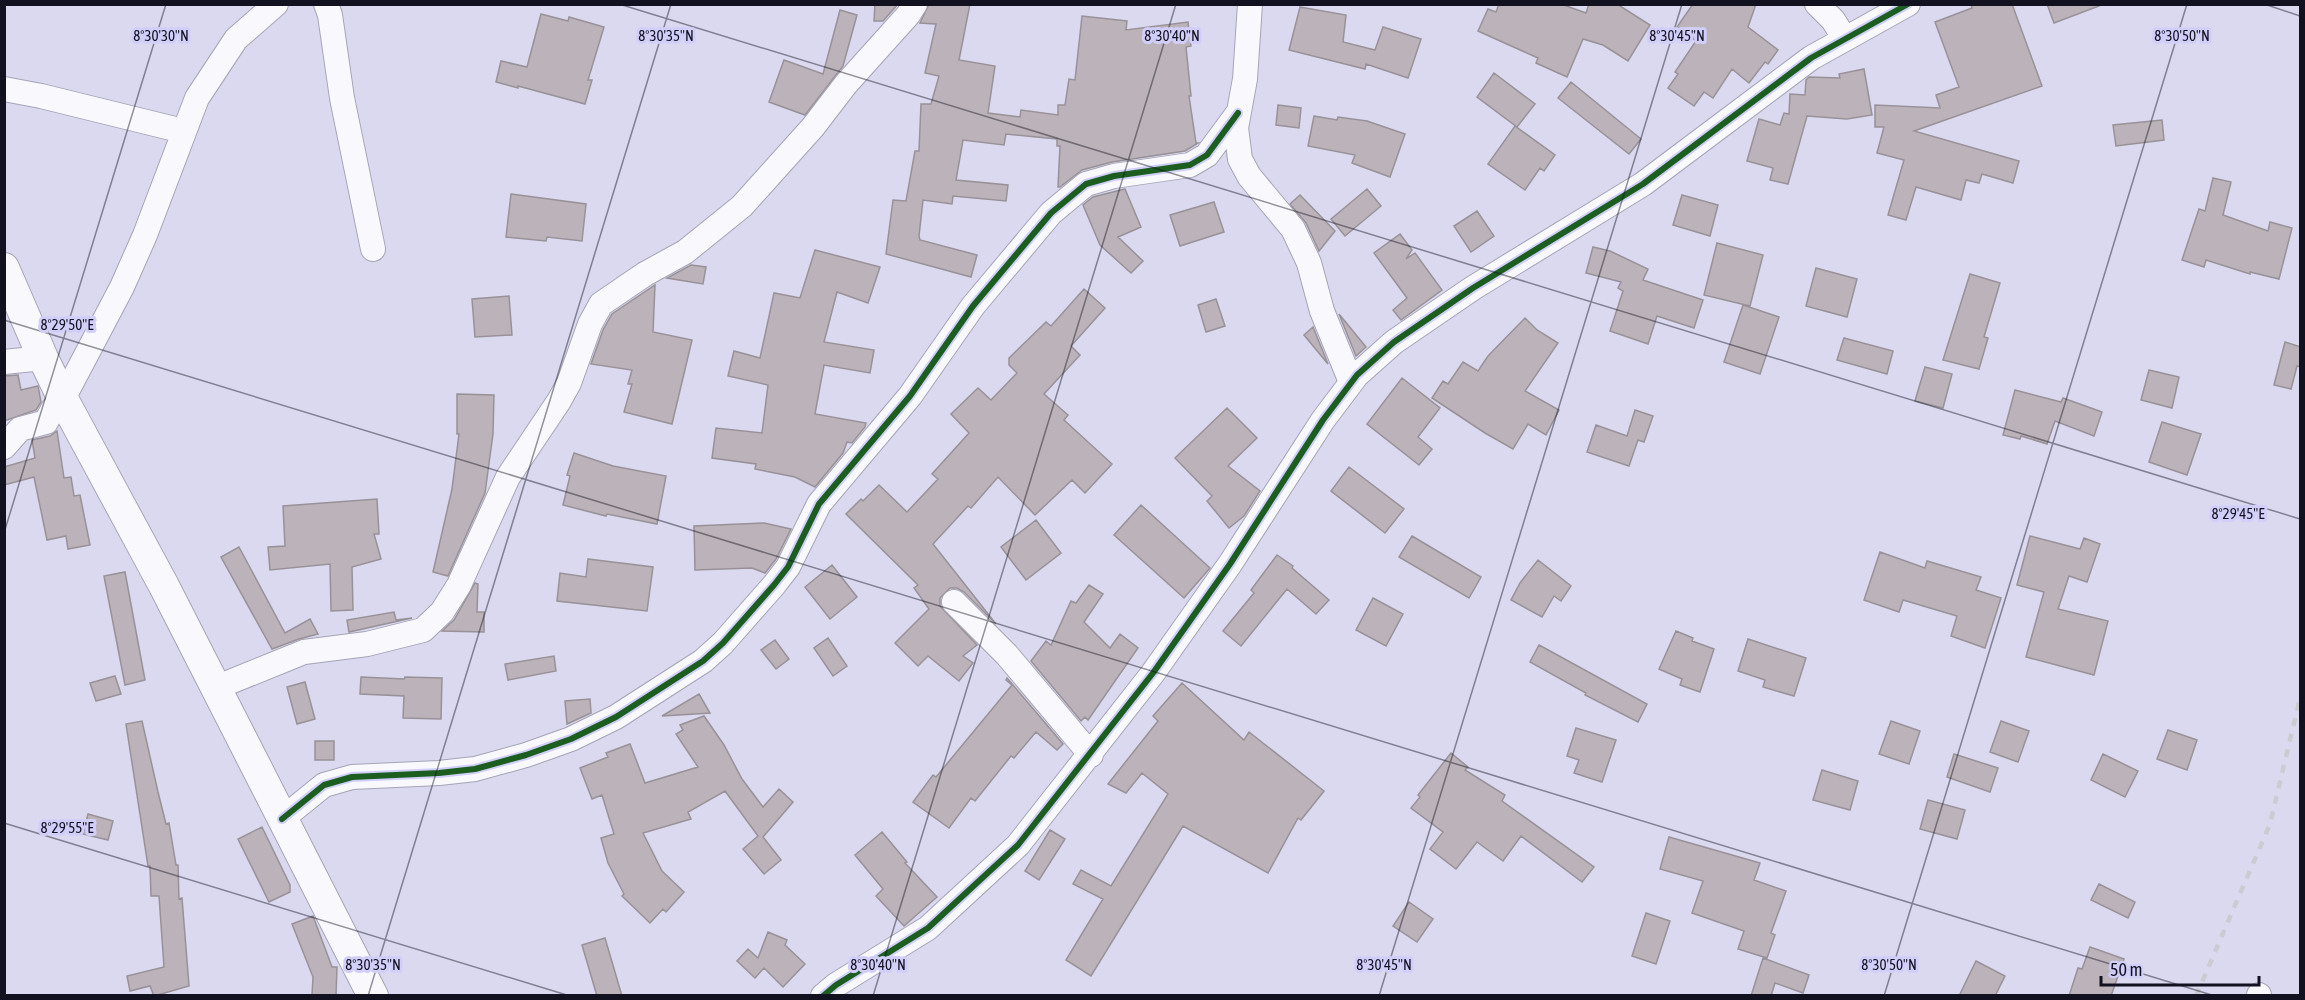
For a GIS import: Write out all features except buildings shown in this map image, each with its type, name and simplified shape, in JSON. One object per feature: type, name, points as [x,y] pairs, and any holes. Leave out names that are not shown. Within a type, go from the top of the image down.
[{"type":"street","points":[[4,447],[20,429],[46,422],[53,409],[63,399],[122,287],[145,235],[196,98],[236,39],[276,4]]},
{"type":"street","points":[[326,4],[330,15],[342,98],[373,249]]},
{"type":"street","points":[[215,688],[304,652],[367,645],[423,630],[442,612],[459,585],[508,477],[569,383],[590,324],[601,304],[645,274],[685,252],[742,206],[813,127],[846,84],[908,15],[915,4]]},
{"type":"street","points":[[1251,4],[1245,79],[1238,113],[1237,144],[1240,159],[1249,176],[1293,229],[1309,263],[1322,311],[1351,382]]},
{"type":"street","points":[[1817,4],[1833,20],[1845,39]]},
{"type":"street","points":[[823,996],[836,985],[928,928],[1018,845],[1091,755],[1153,673],[1230,564],[1323,420],[1351,382],[1395,342],[1417,326],[1473,288],[1643,184],[1811,58],[1908,4]]},
{"type":"street","points":[[4,89],[183,131]]},
{"type":"street","points":[[282,819],[324,785],[352,777],[439,773],[475,768],[526,755],[571,739],[616,717],[703,661],[723,643],[788,567],[819,504],[910,396],[973,306],[1051,213],[1086,184],[1114,176],[1190,165],[1207,155],[1238,113]]},
{"type":"street","points":[[4,268],[63,399],[164,586],[373,996]]},
{"type":"street","points":[[4,362],[43,358]]},
{"type":"street","points":[[954,602],[1007,655],[1091,755]]},
{"type":"railway","points":[[2196,996],[2270,824],[2300,698]]},
{"type":"cycle path","points":[[823,996],[836,985],[928,928],[1018,845],[1153,673],[1230,564],[1323,420],[1357,375],[1394,342],[1473,288],[1643,184],[1811,58],[1908,4]]},
{"type":"cycle path","points":[[282,819],[324,785],[352,777],[475,769],[526,755],[571,739],[616,717],[703,661],[723,643],[788,567],[819,504],[910,396],[973,306],[1051,213],[1086,184],[1114,176],[1190,165],[1207,155],[1238,113]]}]
